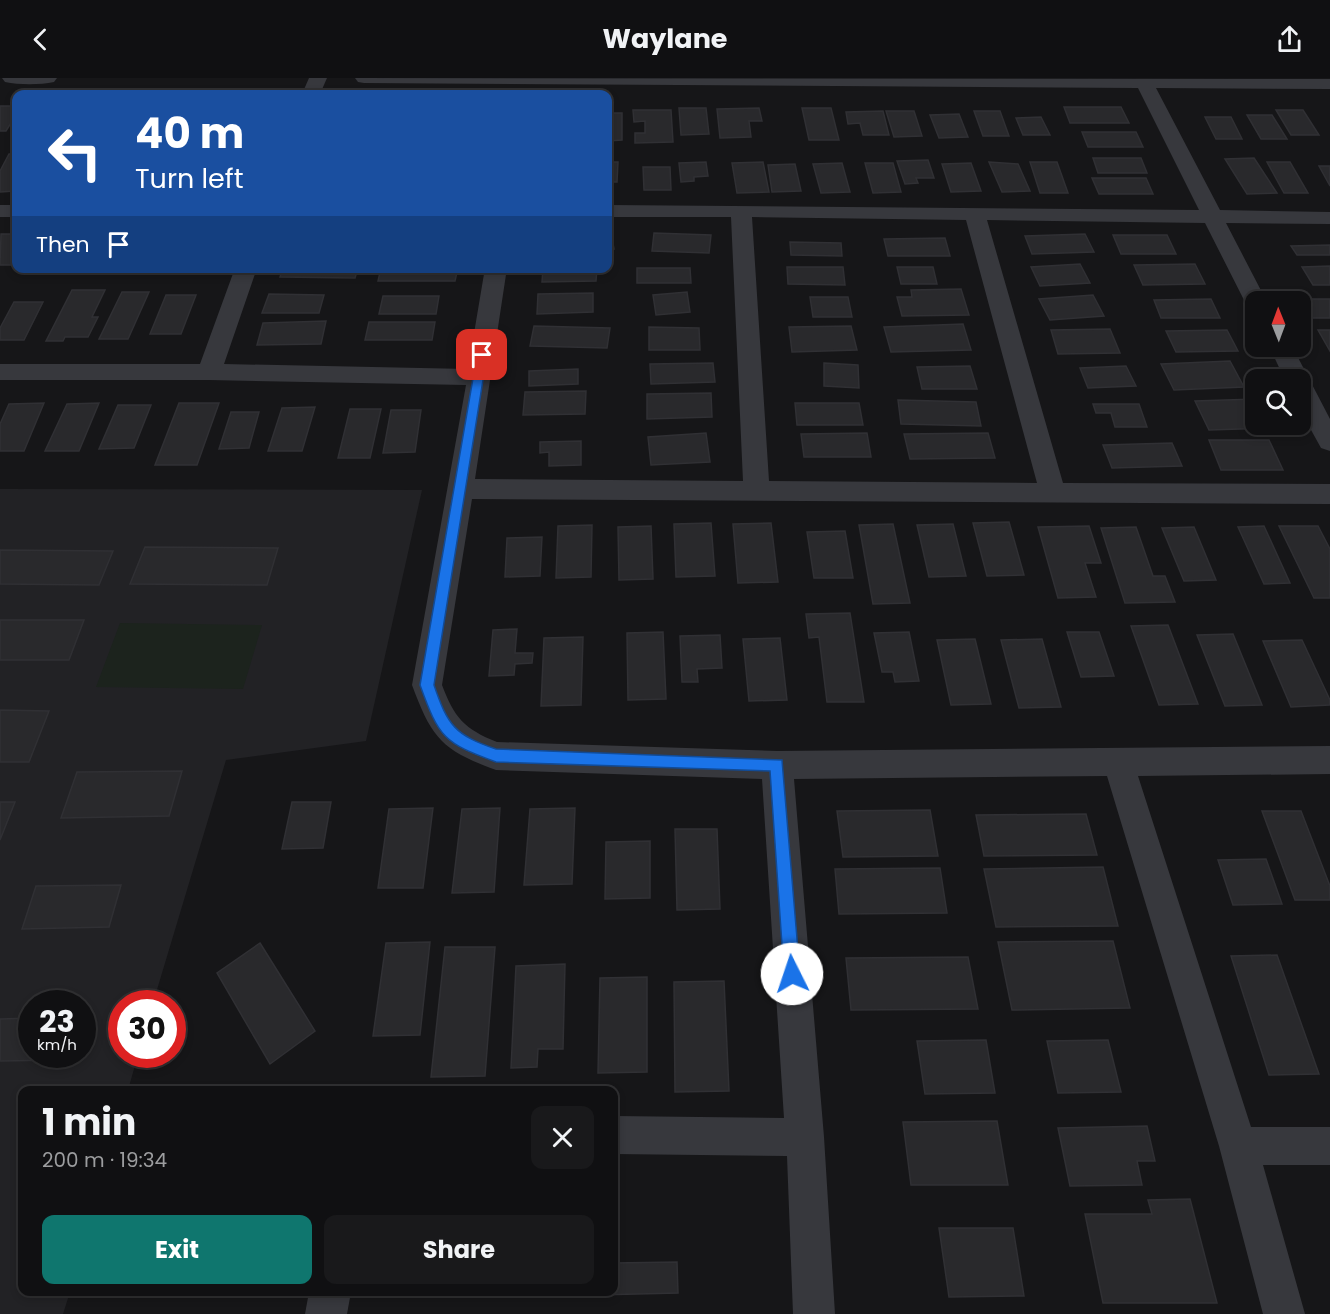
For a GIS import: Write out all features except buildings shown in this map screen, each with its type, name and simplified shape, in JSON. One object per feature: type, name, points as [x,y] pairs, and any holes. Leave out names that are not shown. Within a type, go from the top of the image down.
[{"type":"street","points":[[11,78],[48,78]]},
{"type":"street","points":[[364,78],[524,87],[734,79],[1330,84]]},
{"type":"street","points":[[1144,83],[1250,291]]},
{"type":"street","points":[[612,211],[1210,215],[1330,218]]},
{"type":"street","points":[[741,211],[757,491]]},
{"type":"street","points":[[975,213],[1053,493]]},
{"type":"street","points":[[209,372],[244,273]]},
{"type":"street","points":[[495,273],[427,685],[439,719],[462,743],[496,756],[777,765],[1330,760]]},
{"type":"street","points":[[0,372],[209,372],[479,377]]},
{"type":"street","points":[[1311,407],[1330,442]]},
{"type":"street","points":[[461,489],[1330,494]]},
{"type":"street","points":[[1118,761],[1238,1146],[1284,1314]]},
{"type":"street","points":[[777,765],[804,1137],[814,1314]]},
{"type":"street","points":[[618,1135],[804,1137]]},
{"type":"street","points":[[1238,1146],[1330,1146]]},
{"type":"street","points":[[326,1314],[329,1296]]},
{"type":"shaded area","points":[[0,489],[422,490],[366,741],[226,760],[157,990],[108,990],[108,1068],[134,1068],[129,1086],[18,1086],[18,1296],[69,1296],[63,1314],[0,1314]]},
{"type":"shaded area","points":[[120,623],[262,625],[243,689],[96,687]]},
{"type":"route","points":[[482,355],[427,685],[439,719],[462,743],[496,756],[777,765],[792,974]]}]
